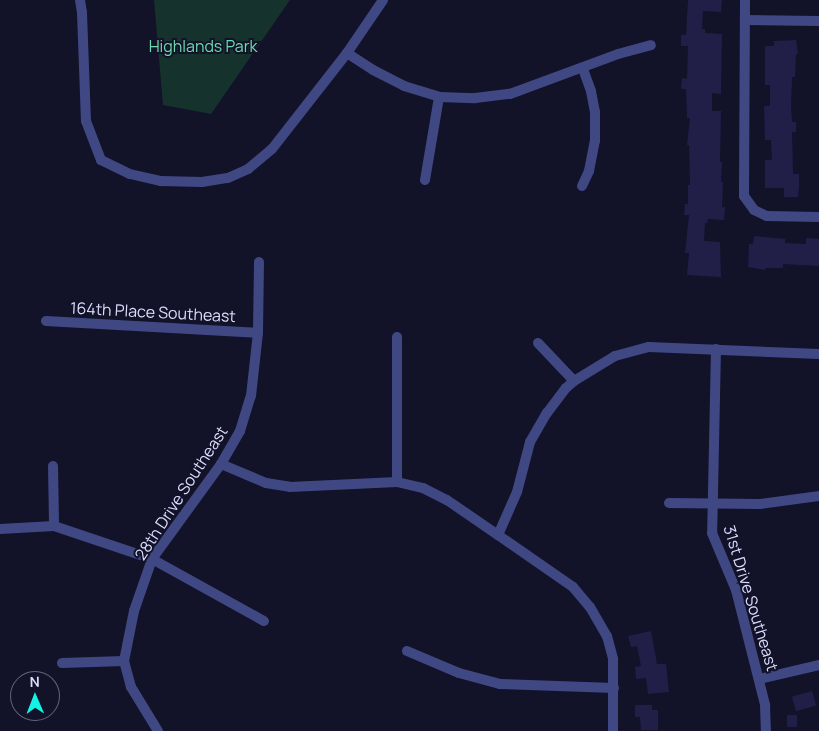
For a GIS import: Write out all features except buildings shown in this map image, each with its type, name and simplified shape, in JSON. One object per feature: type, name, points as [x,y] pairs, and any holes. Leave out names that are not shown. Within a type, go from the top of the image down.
[{"type":"street","points":[[80,0],[86,121],[101,160],[130,174],[162,180],[202,182],[228,178],[248,169],[272,149],[347,53],[383,0]]},
{"type":"street","points":[[745,0],[744,196],[754,210],[767,216],[819,217]]},
{"type":"street","points":[[745,20],[819,22]]},
{"type":"street","points":[[347,53],[373,70],[404,86],[439,97],[474,98],[510,94],[583,69],[618,54],[651,45]]},
{"type":"street","points":[[582,186],[589,171],[595,141],[595,112],[591,91],[583,69]]},
{"type":"street","points":[[424,180],[439,97]]},
{"type":"street","name":"28th Drive Southeast","points":[[158,731],[131,688],[124,661],[134,611],[152,560],[221,464],[240,431],[251,396],[258,333],[259,262]]},
{"type":"street","name":"164th Place Southeast","points":[[46,322],[258,333]]},
{"type":"street","points":[[397,337],[397,482]]},
{"type":"street","points":[[538,343],[574,381]]},
{"type":"street","points":[[498,534],[517,492],[530,442],[547,413],[566,388],[574,381],[615,356],[649,347],[819,354]]},
{"type":"street","name":"31st Drive Southeast","points":[[716,349],[712,533],[736,590],[760,679],[765,705],[766,731]]},
{"type":"street","points":[[221,464],[266,484],[290,488],[397,482],[423,488],[447,500],[498,534],[572,587],[590,607],[607,636],[613,659],[613,731]]},
{"type":"street","points":[[53,466],[54,526]]},
{"type":"street","points":[[669,503],[760,504],[819,496]]},
{"type":"street","points":[[0,529],[54,526],[152,560],[264,621]]},
{"type":"street","points":[[407,651],[459,672],[500,684],[614,688]]},
{"type":"street","points":[[62,663],[124,661]]},
{"type":"street","points":[[760,679],[819,665]]},
{"type":"green space","name":"Highlands Park","points":[[154,0],[290,0],[211,114],[163,105]]}]
